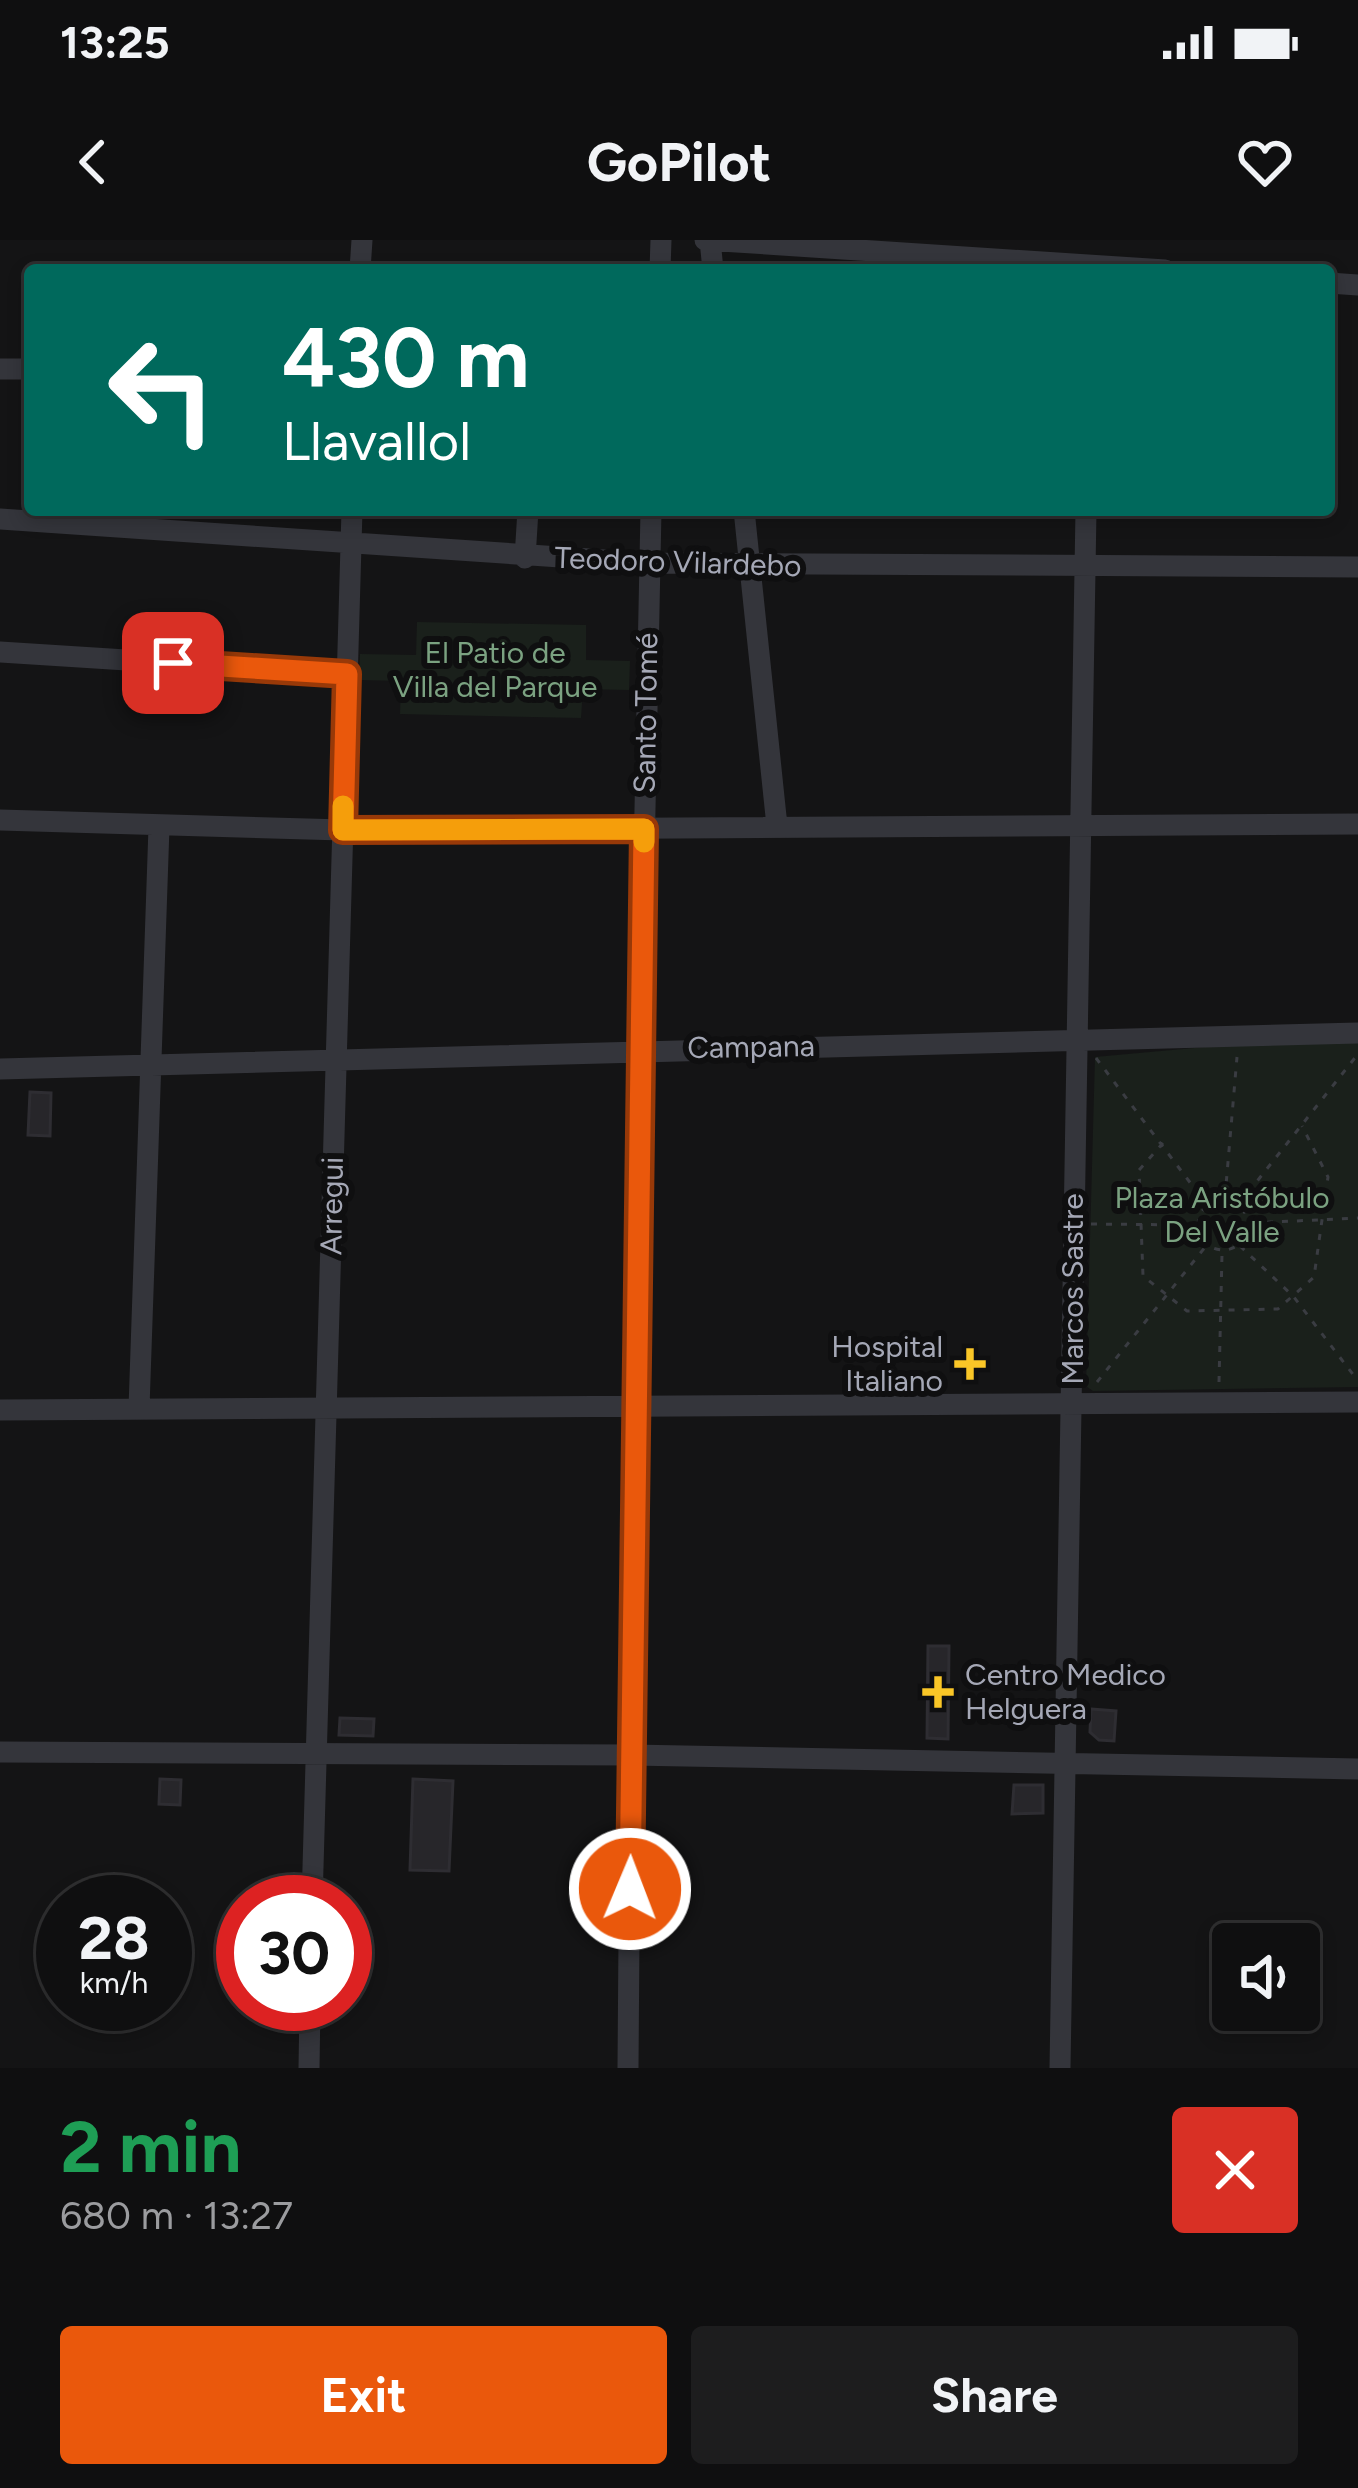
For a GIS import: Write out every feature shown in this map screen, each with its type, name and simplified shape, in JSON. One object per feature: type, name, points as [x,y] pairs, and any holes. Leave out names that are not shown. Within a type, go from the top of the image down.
[{"type":"street","points":[[707,240],[1047,264]]},
{"type":"street","points":[[203,534],[204,516]]},
{"type":"street","name":"Arregui","points":[[312,1875],[352,516]]},
{"type":"street","points":[[525,558],[528,516]]},
{"type":"street","name":"Santo Tomé","points":[[628,2068],[639,1049],[651,516]]},
{"type":"street","points":[[745,516],[776,826]]},
{"type":"street","name":"Marcos Sastre","points":[[1060,2068],[1072,1402],[1085,1040],[1081,823],[1086,516]]},
{"type":"street","name":"Teodoro Vilardebo","points":[[0,519],[129,519],[203,534],[525,558],[752,566],[1358,567]]},
{"type":"street","points":[[0,652],[347,674]]},
{"type":"street","points":[[0,820],[343,830],[1358,824]]},
{"type":"street","points":[[139,1408],[159,827]]},
{"type":"street","name":"Campana","points":[[0,1069],[1358,1033]]},
{"type":"street","points":[[0,1409],[1358,1402]]},
{"type":"street","points":[[0,1752],[632,1755],[1358,1769]]},
{"type":"street","points":[[309,2068],[310,2031]]},
{"type":"path","points":[[1085,1040],[1207,1204]]},
{"type":"path","points":[[1225,1199],[1238,1044]]},
{"type":"path","points":[[1239,1204],[1358,1054]]},
{"type":"path","points":[[1162,1143],[1139,1170],[1143,1276],[1186,1311],[1278,1309],[1315,1276],[1328,1177],[1302,1126]]},
{"type":"path","points":[[1225,1199],[1239,1204],[1250,1224],[1240,1246],[1222,1252],[1206,1246],[1197,1225],[1207,1204],[1225,1199]]},
{"type":"path","points":[[1250,1224],[1358,1218]]},
{"type":"path","points":[[1087,1223],[1197,1225]]},
{"type":"path","points":[[1099,1402],[1097,1379],[1206,1246]]},
{"type":"path","points":[[1240,1246],[1293,1296],[1358,1381]]},
{"type":"path","points":[[1219,1386],[1222,1252]]},
{"type":"green space","name":"El Patio de Villa del Parque","points":[[417,622],[586,625],[586,660],[630,661],[629,690],[583,689],[581,718],[400,714],[401,681],[359,680],[360,654],[416,655]]},
{"type":"green space","name":"Plaza Aristóbulo Del Valle","points":[[1358,1041],[1358,1387],[1093,1391],[1086,1386],[1095,1057],[1238,1044]]},
{"type":"building","points":[[30,1092],[51,1093],[50,1136],[28,1135]]},
{"type":"building","name":"Centro Medico Helguera","points":[[928,1646],[949,1646],[948,1739],[927,1738]]},
{"type":"building","points":[[1091,1709],[1116,1711],[1114,1741],[1099,1740],[1090,1732]]},
{"type":"building","points":[[340,1718],[374,1719],[373,1736],[339,1735]]},
{"type":"building","points":[[160,1779],[181,1780],[180,1805],[159,1804]]},
{"type":"building","points":[[413,1779],[453,1781],[449,1871],[410,1870]]},
{"type":"building","points":[[1014,1785],[1043,1785],[1043,1813],[1012,1814]]},
{"type":"slow traffic","points":[[343,806],[343,830],[644,829],[644,842]]},
{"type":"place","name":"Hospital Italiano","points":[[970,1364]]},
{"type":"place","name":"Centro Medico Helguera","points":[[938,1692]]},
{"type":"route","points":[[173,663],[347,674],[343,830],[644,829],[630,1889]]}]
